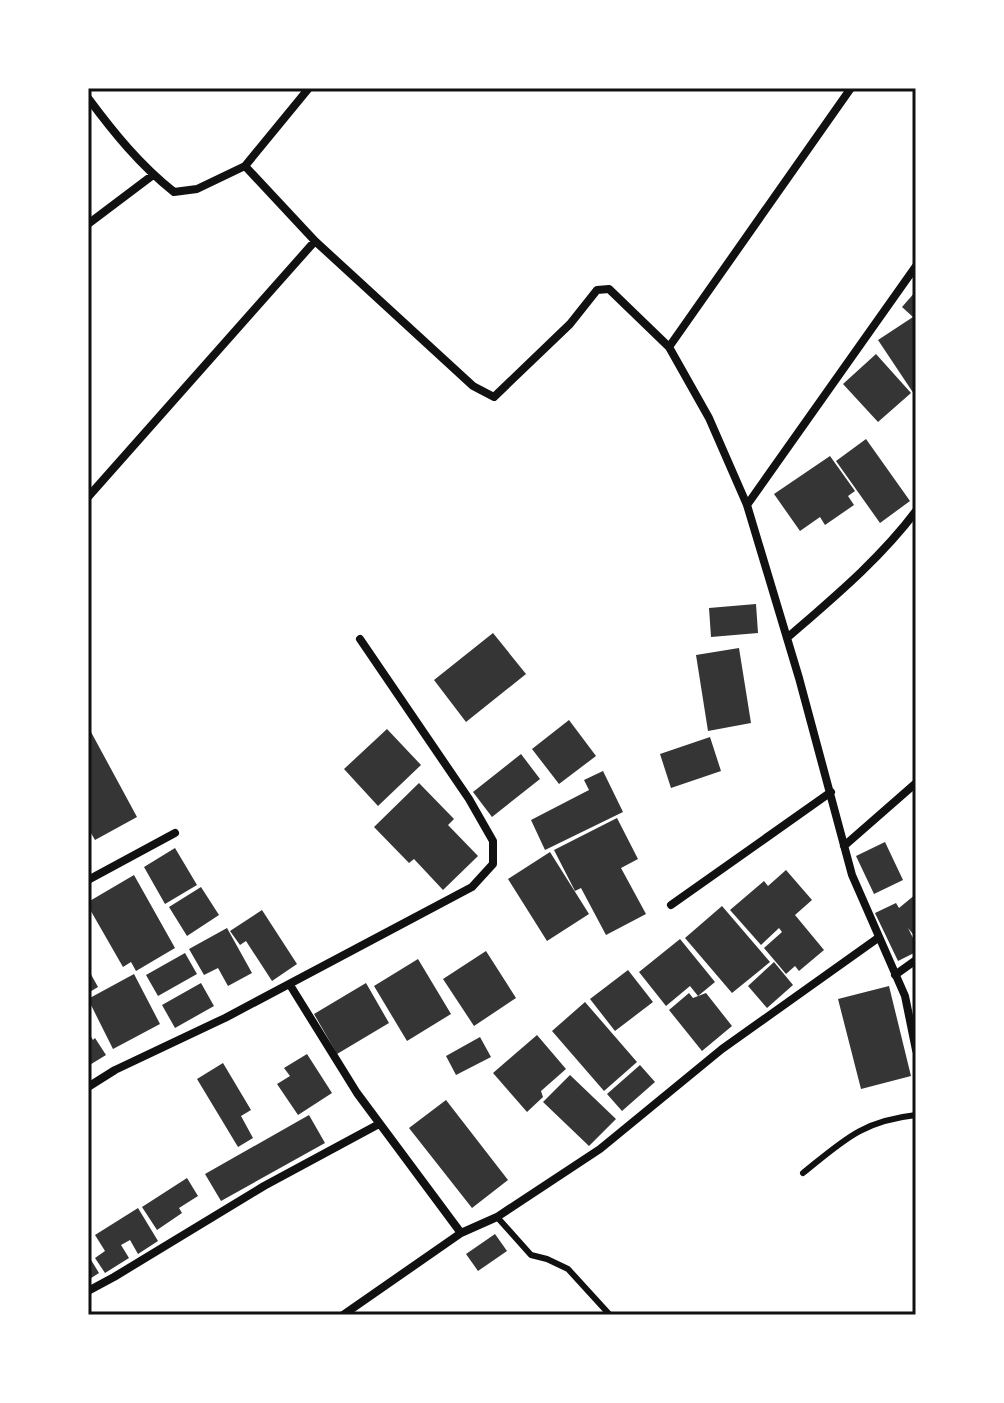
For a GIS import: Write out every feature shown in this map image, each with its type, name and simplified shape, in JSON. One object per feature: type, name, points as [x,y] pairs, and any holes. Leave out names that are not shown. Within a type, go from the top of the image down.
[{"type":"street","points":[[88,98],[118,137],[153,175],[174,192],[197,189],[245,166],[309,88]]},
{"type":"street","points":[[669,347],[851,88]]},
{"type":"street","points":[[245,166],[315,241],[473,386],[494,397],[570,324],[597,290],[609,289],[669,347],[709,418],[747,505],[831,792],[852,875],[905,996],[916,1050]]},
{"type":"street","points":[[88,224],[153,175]]},
{"type":"street","points":[[88,497],[315,241]]},
{"type":"street","points":[[747,505],[916,266]]},
{"type":"street","points":[[787,638],[846,587],[916,511]]},
{"type":"street","points":[[88,1087],[115,1070],[290,985],[472,887],[493,864],[493,841],[469,799],[360,639]]},
{"type":"street","points":[[844,846],[916,783]]},
{"type":"street","points":[[671,905],[831,792]]},
{"type":"street","points":[[88,880],[175,833]]},
{"type":"street","points":[[343,1315],[461,1233],[497,1217],[600,1149],[722,1049],[878,938]]},
{"type":"street","points":[[895,975],[916,960]]},
{"type":"street","points":[[290,985],[357,1093],[461,1233]]},
{"type":"street","points":[[88,1291],[264,1186],[379,1124]]},
{"type":"lane","points":[[803,1173],[855,1132],[892,1118],[916,1115]]},
{"type":"lane","points":[[497,1217],[531,1255],[568,1269],[610,1315]]},
{"type":"building","points":[[916,291],[914,394],[878,340],[913,317],[902,307]]},
{"type":"building","points":[[876,354],[911,393],[878,422],[843,384]]},
{"type":"building","points":[[866,439],[910,501],[880,523],[836,461]]},
{"type":"building","points":[[830,456],[855,491],[848,496],[854,505],[825,525],[820,517],[800,531],[774,494]]},
{"type":"building","points":[[756,604],[758,633],[711,637],[709,608]]},
{"type":"building","points":[[493,633],[526,674],[466,722],[434,680]]},
{"type":"building","points":[[739,648],[751,723],[708,731],[696,655]]},
{"type":"building","points":[[569,720],[596,756],[559,784],[532,749]]},
{"type":"building","points":[[387,729],[421,765],[378,806],[344,769]]},
{"type":"building","points":[[91,732],[137,817],[95,840],[88,828],[88,733]]},
{"type":"building","points":[[710,737],[721,771],[671,788],[660,754]]},
{"type":"building","points":[[521,754],[540,779],[492,817],[473,792]]},
{"type":"building","points":[[603,771],[623,812],[545,850],[531,820],[589,790],[584,780]]},
{"type":"building","points":[[419,783],[454,819],[448,825],[478,856],[443,890],[414,859],[409,863],[374,827]]},
{"type":"building","points":[[617,818],[638,859],[621,868],[646,914],[606,935],[581,888],[575,891],[554,850]]},
{"type":"building","points":[[885,842],[903,880],[874,894],[856,856]]},
{"type":"building","points":[[175,848],[197,885],[165,904],[144,867]]},
{"type":"building","points":[[550,852],[589,914],[547,941],[508,879]]},
{"type":"building","points":[[786,870],[812,900],[795,915],[824,950],[799,971],[795,966],[786,974],[764,948],[782,932],[779,928],[761,945],[730,910],[764,881],[768,886]]},
{"type":"building","points":[[134,875],[175,948],[136,971],[131,962],[123,967],[88,906],[88,902]]},
{"type":"building","points":[[201,887],[219,915],[187,936],[169,907]]},
{"type":"building","points":[[916,894],[916,938],[908,928],[916,944],[916,952],[898,961],[875,913],[896,903],[899,908]]},
{"type":"building","points":[[722,906],[770,962],[732,993],[685,938]]},
{"type":"building","points":[[262,910],[297,964],[272,981],[246,941],[240,945],[230,931]]},
{"type":"building","points":[[227,928],[252,973],[228,986],[218,968],[204,975],[189,949]]},
{"type":"building","points":[[680,939],[715,982],[698,996],[690,986],[666,1006],[639,972]]},
{"type":"building","points":[[486,951],[516,998],[474,1026],[443,979]]},
{"type":"building","points":[[185,953],[197,974],[158,996],[146,975]]},
{"type":"building","points":[[418,959],[451,1014],[407,1041],[374,986]]},
{"type":"building","points":[[774,962],[793,985],[767,1008],[748,986]]},
{"type":"building","points":[[88,969],[98,987],[88,993]]},
{"type":"building","points":[[628,970],[653,1002],[615,1031],[590,999]]},
{"type":"building","points":[[134,974],[160,1024],[113,1049],[88,999]]},
{"type":"building","points":[[201,983],[214,1006],[175,1028],[162,1005]]},
{"type":"building","points":[[366,983],[389,1023],[337,1054],[314,1014]]},
{"type":"building","points":[[889,986],[911,1076],[861,1089],[838,999]]},
{"type":"building","points":[[689,993],[693,998],[706,993],[732,1026],[702,1051],[669,1010]]},
{"type":"building","points":[[585,1002],[637,1062],[604,1091],[552,1031]]},
{"type":"building","points":[[88,1032],[106,1055],[88,1066]]},
{"type":"building","points":[[537,1035],[566,1069],[541,1091],[543,1097],[527,1112],[493,1073]]},
{"type":"building","points":[[480,1037],[491,1057],[456,1075],[446,1056]]},
{"type":"building","points":[[307,1054],[332,1093],[298,1115],[277,1084],[290,1076],[284,1068]]},
{"type":"building","points":[[223,1063],[251,1110],[241,1116],[253,1138],[238,1147],[197,1079]]},
{"type":"building","points":[[640,1065],[655,1082],[622,1111],[607,1094]]},
{"type":"building","points":[[570,1075],[616,1119],[589,1146],[543,1102]]},
{"type":"building","points":[[446,1100],[508,1180],[472,1208],[409,1128]]},
{"type":"building","points":[[309,1115],[325,1143],[221,1201],[205,1174]]},
{"type":"building","points":[[187,1178],[198,1196],[179,1208],[182,1213],[157,1230],[142,1207]]},
{"type":"building","points":[[138,1208],[158,1241],[138,1254],[130,1240],[121,1245],[129,1258],[105,1273],[95,1258],[105,1251],[95,1235]]},
{"type":"building","points":[[495,1234],[507,1251],[478,1271],[466,1254]]},
{"type":"building","points":[[88,1255],[99,1273],[88,1280]]}]
